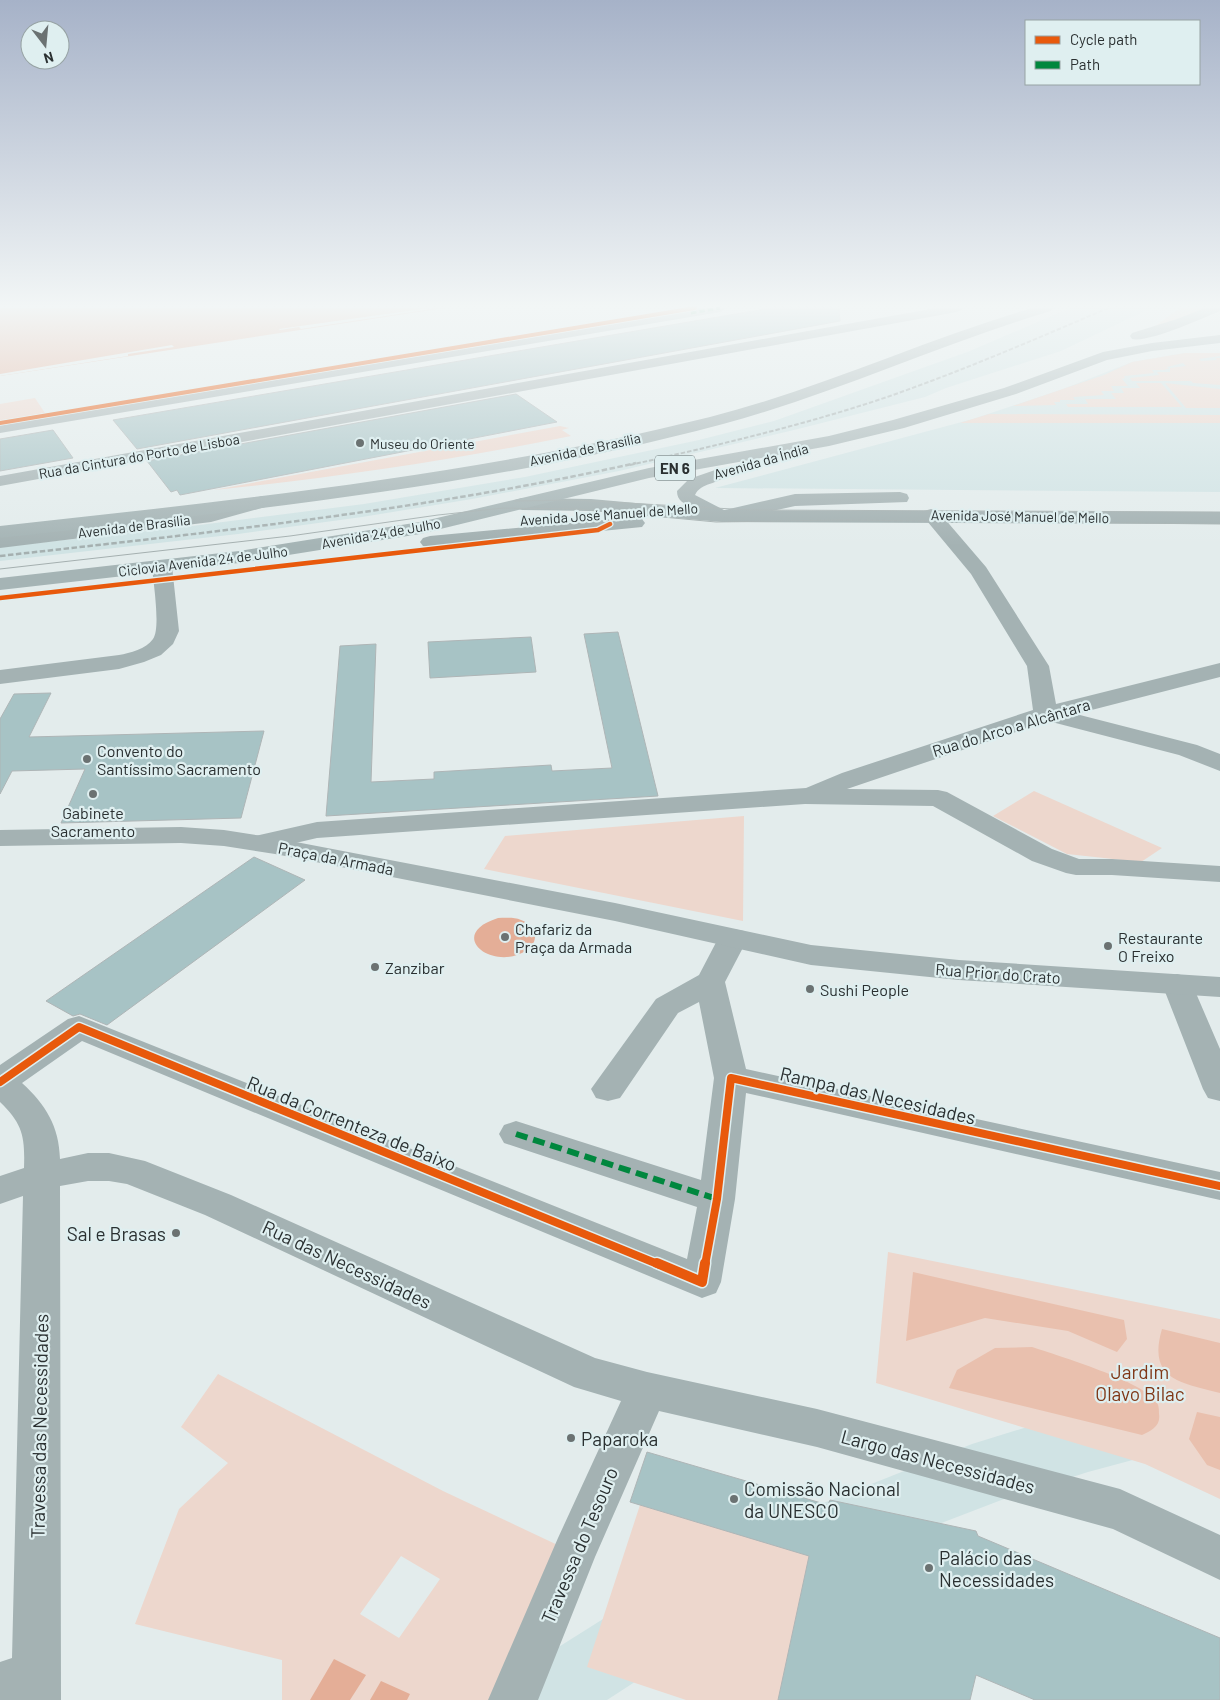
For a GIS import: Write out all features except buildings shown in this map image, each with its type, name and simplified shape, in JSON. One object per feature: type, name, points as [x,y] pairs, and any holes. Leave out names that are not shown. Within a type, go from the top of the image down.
[{"type":"main road","name":"Avenida de Brasília","points":[[266,501],[377,486],[500,466],[617,443],[713,421],[821,387]]},
{"type":"main road","name":"Avenida da Índia","points":[[522,504],[649,473],[829,441],[898,424],[1018,387]]},
{"type":"main road","name":"Avenida da Índia","points":[[430,542],[483,533],[777,460],[829,441]]},
{"type":"main road","points":[[718,474],[689,486],[686,491],[686,497],[723,516]]},
{"type":"main road","points":[[0,532],[266,501]]},
{"type":"main road","name":"Avenida José Manuel de Mello","points":[[522,504],[591,506],[723,516],[931,515],[1220,518]]},
{"type":"main road","name":"Avenida 24 de Julho","points":[[0,584],[239,557],[420,528],[522,504]]},
{"type":"main road","name":"Avenida José Manuel de Mello","points":[[430,542],[565,528],[760,516]]},
{"type":"main road","name":"Avenida 24 de Julho","points":[[239,557],[362,550],[430,542]]},
{"type":"street","points":[[0,428],[244,387]]},
{"type":"street","name":"Rua da Cintura do Porto de Lisboa","points":[[0,481],[518,387]]},
{"type":"street","name":"Avenida José Manuel de Mello","points":[[723,516],[795,500],[900,498]]},
{"type":"street","name":"Avenida de Brasília","points":[[0,522],[194,501],[266,501]]},
{"type":"street","name":"Avenida de Brasília","points":[[0,542],[211,516],[266,501]]},
{"type":"street","points":[[931,515],[979,571],[1038,666],[1046,714],[1188,750],[1220,764]]},
{"type":"street","points":[[0,677],[118,662],[152,651],[167,637],[168,631],[162,566]]},
{"type":"street","name":"Rua do Arco a Alcântara","points":[[805,796],[851,778],[1046,714],[1220,670]]},
{"type":"street","points":[[805,796],[938,798],[1042,854],[1076,867],[1112,867],[1220,874]]},
{"type":"street","name":"Praça da Armada","points":[[261,844],[317,830],[805,796]]},
{"type":"street","points":[[0,838],[181,835],[261,844]]},
{"type":"street","name":"Praça da Armada","points":[[261,844],[615,912],[777,947]]},
{"type":"street","points":[[608,1088],[667,1006],[710,982],[726,956],[733,938]]},
{"type":"street","name":"Rua Prior do Crato","points":[[777,947],[811,955],[899,965],[1220,987]]},
{"type":"street","points":[[516,1134],[717,1199],[731,1078],[710,982]]},
{"type":"street","points":[[1177,984],[1220,1089]]},
{"type":"street","name":"Rua da Correnteza de Baixo","points":[[0,1082],[79,1027],[702,1282],[717,1199]]},
{"type":"street","name":"Rampa das Necesidades","points":[[731,1078],[1220,1186]]},
{"type":"street","name":"Travessa das Necessidades","points":[[0,1082],[29,1110],[38,1126],[42,1141],[24,1687]]},
{"type":"street","name":"Rua das Necessidades","points":[[0,1190],[42,1176],[88,1167],[109,1167],[132,1171],[218,1205],[588,1374],[647,1390]]},
{"type":"street","name":"Largo das Necessidades","points":[[647,1390],[817,1428],[1120,1510],[1220,1558]]},
{"type":"street","name":"Travessa do Tesouro","points":[[513,1700],[574,1554],[647,1390]]},
{"type":"shaded area","points":[[868,387],[948,387],[925,397],[794,430],[619,471],[472,499],[362,517],[238,534],[0,561],[0,547],[184,527],[364,504],[525,477],[699,440],[774,421]]},
{"type":"shaded area","points":[[1067,387],[1220,387],[1220,492],[715,488],[973,419]]},
{"type":"shaded area","name":"Chafariz da Praça da Armada","points":[[498,918],[518,919],[530,925],[535,937],[531,946],[514,956],[501,957],[480,949],[475,942],[475,933],[482,925]]},
{"type":"shaded area","points":[[913,1272],[1124,1320],[1127,1339],[1117,1352],[1068,1331],[985,1318],[906,1341]]},
{"type":"shaded area","points":[[1162,1329],[1220,1343],[1220,1393],[1181,1382],[1163,1369],[1159,1359]]},
{"type":"shaded area","points":[[1032,1347],[1119,1378],[1149,1395],[1158,1404],[1159,1418],[1157,1425],[1142,1435],[949,1388],[957,1370],[995,1348]]},
{"type":"shaded area","points":[[1197,1412],[1220,1417],[1220,1470],[1207,1465],[1189,1439]]},
{"type":"shaded area","points":[[1056,1418],[1166,1451],[1088,1472],[1004,1499],[931,1527],[845,1565],[761,1607],[681,1652],[607,1700],[479,1700],[646,1592],[811,1508],[972,1444]]},
{"type":"shaded area","points":[[334,1659],[366,1675],[350,1700],[310,1700]]},
{"type":"shaded area","points":[[381,1681],[410,1694],[407,1700],[370,1700]]},
{"type":"green space","points":[[1068,387],[1112,387],[1114,391],[1101,391],[1104,395],[1073,397],[1075,400],[1060,400],[1060,402],[1054,402],[1056,405],[1013,406]]},
{"type":"green space","points":[[1165,387],[1182,407],[1068,407],[1066,404],[1088,404],[1085,399],[1116,399],[1111,393],[1124,393],[1121,388]]},
{"type":"green space","points":[[1169,387],[1220,389],[1220,408],[1186,408]]},
{"type":"green space","points":[[35,398],[45,413],[0,421],[0,404]]},
{"type":"green space","points":[[989,414],[1220,415],[1220,423],[960,423]]},
{"type":"green space","points":[[560,426],[569,428],[562,430],[571,436],[393,468],[214,490]]},
{"type":"green space","points":[[1034,791],[1162,848],[1141,862],[1067,854],[993,816]]},
{"type":"green space","points":[[744,816],[743,921],[484,869],[505,836]]},
{"type":"green space","name":"Jardim Olavo Bilac","points":[[888,1252],[1220,1319],[1220,1499],[1145,1464],[876,1383]]},
{"type":"green space","points":[[218,1374],[443,1491],[564,1548],[490,1700],[282,1700],[282,1660],[135,1624],[179,1509],[228,1463],[181,1427]],"holes":[[[401,1556],[440,1579],[399,1638],[360,1614]]]},
{"type":"green space","points":[[640,1505],[809,1556],[778,1700],[686,1700],[587,1667]]},
{"type":"tram line","points":[[515,501],[574,500],[750,510],[1220,512]]},
{"type":"tram line","points":[[0,569],[290,536],[438,515],[503,508],[577,509],[716,522],[839,520],[1220,524]]},
{"type":"railway","points":[[630,465],[794,425],[914,387]]},
{"type":"railway","points":[[0,556],[399,507],[557,480],[636,463]]},
{"type":"marked path","points":[[516,1134],[717,1199]]},
{"type":"cycle path","points":[[0,423],[216,387]]},
{"type":"cycle path","name":"Ciclovia Avenida 24 de Julho","points":[[0,598],[598,530],[610,524]]},
{"type":"cycle path","points":[[0,1082],[79,1027],[702,1282],[717,1199],[731,1078],[1220,1186]]},
{"type":"place","name":"Museu do Oriente","points":[[360,443]]},
{"type":"place","name":"Convento do Santíssimo Sacramento","points":[[87,759]]},
{"type":"place","name":"Gabinete Sacramento","points":[[93,794]]},
{"type":"place","name":"Chafariz da Praça da Armada","points":[[505,937]]},
{"type":"place","name":"Restaurante O Freixo","points":[[1108,946]]},
{"type":"place","name":"Zanzibar","points":[[375,967]]},
{"type":"place","name":"Sushi People","points":[[810,989]]},
{"type":"place","name":"Sal e Brasas","points":[[176,1233]]},
{"type":"place","name":"Paparoka","points":[[571,1438]]},
{"type":"place","name":"Comissão Nacional da UNESCO","points":[[734,1499]]},
{"type":"place","name":"Palácio das Necessidades","points":[[929,1568]]}]
